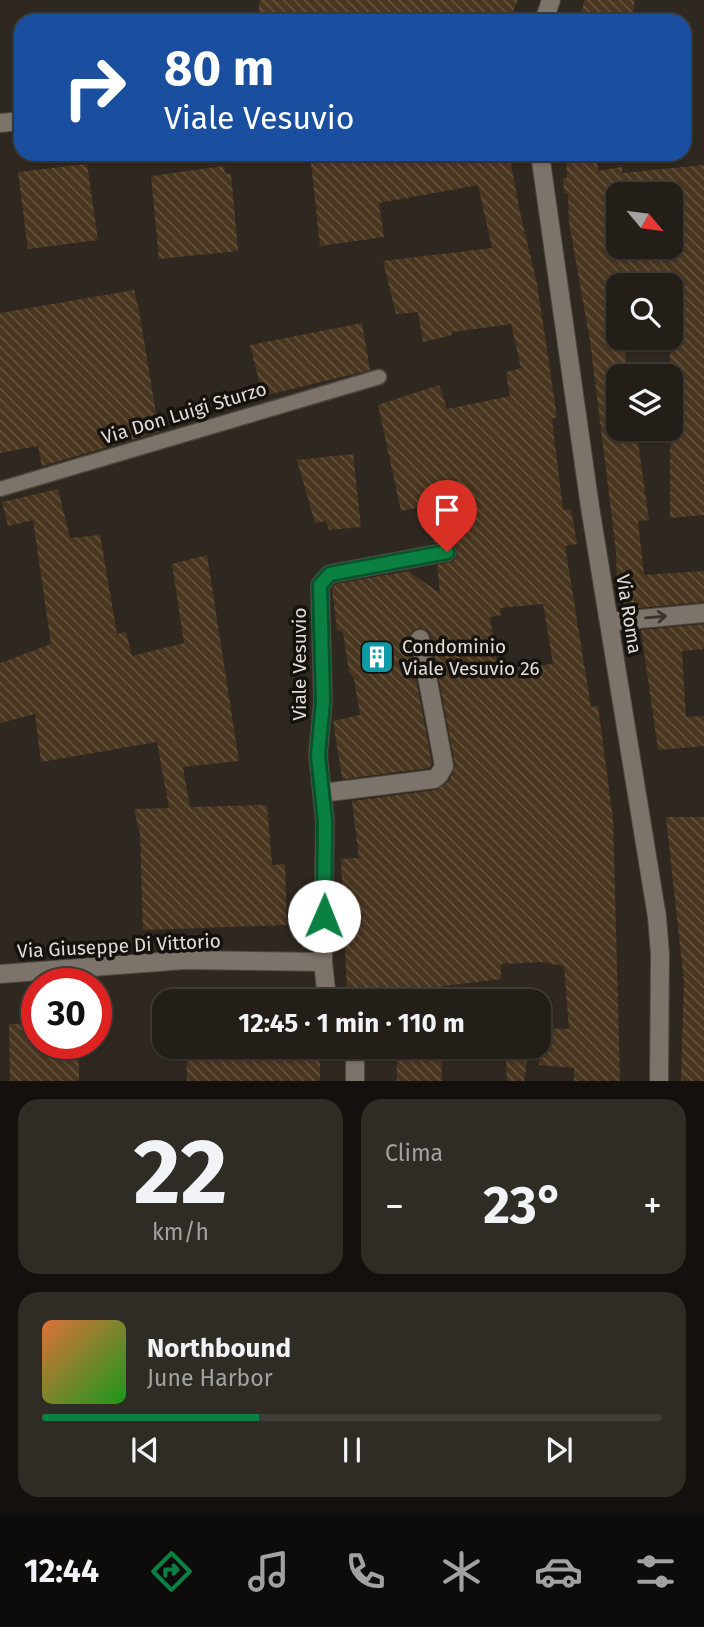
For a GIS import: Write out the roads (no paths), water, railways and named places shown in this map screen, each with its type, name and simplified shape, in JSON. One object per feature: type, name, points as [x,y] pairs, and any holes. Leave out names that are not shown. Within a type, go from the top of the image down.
[{"type":"street","name":"Via Roma","points":[[541,161],[609,622],[657,917],[660,954],[659,1081]]},
{"type":"street","name":"Viale Vesuvio","points":[[326,989],[323,962],[325,822],[318,755],[323,701],[320,585],[330,574],[447,552]]},
{"type":"street","points":[[609,622],[704,613]]},
{"type":"street","points":[[322,793],[434,779],[443,770],[420,639]]},
{"type":"street","name":"Via Giuseppe Di Vittorio","points":[[0,974],[185,960],[323,962]]},
{"type":"street","points":[[355,1059],[355,1081]]},
{"type":"lane","name":"Via Don Luigi Sturzo","points":[[0,489],[379,377]]},
{"type":"place","name":"Condominio Viale Vesuvio 26","points":[[377,657]]}]
